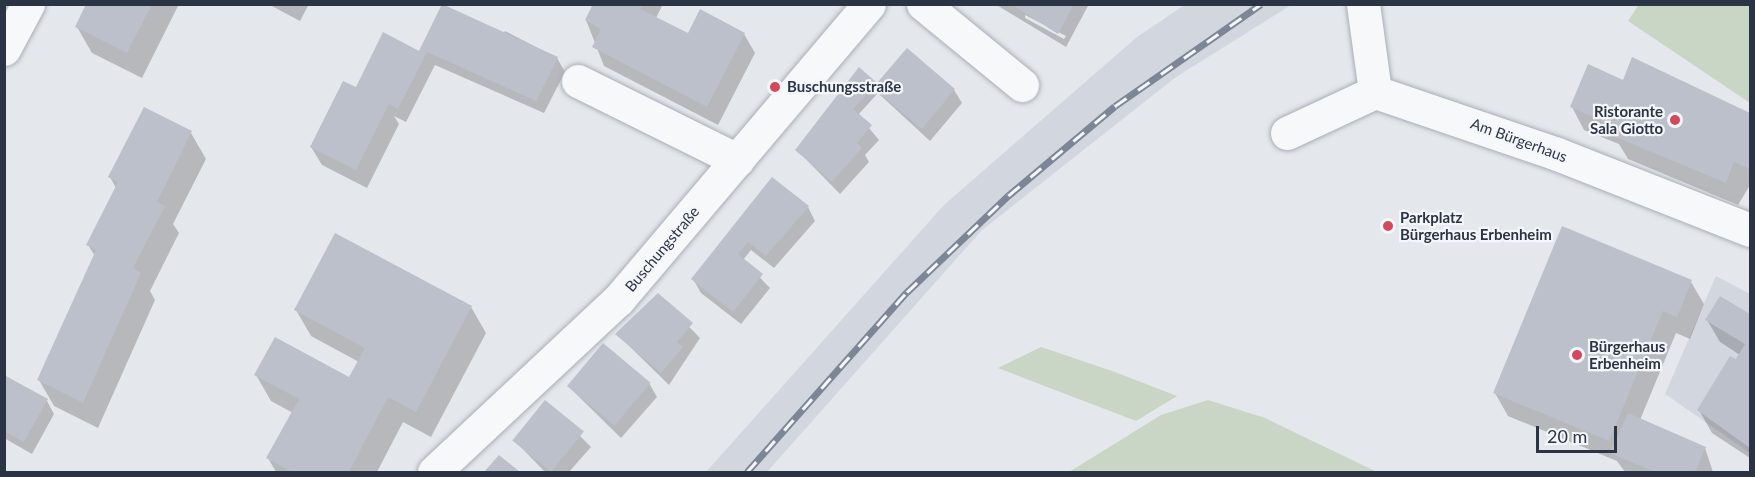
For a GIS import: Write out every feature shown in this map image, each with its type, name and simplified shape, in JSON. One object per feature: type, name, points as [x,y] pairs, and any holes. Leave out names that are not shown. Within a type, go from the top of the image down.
[{"type":"street","points":[[4,49],[28,4]]},
{"type":"street","name":"Buschungstraße","points":[[434,472],[618,300],[869,4]]},
{"type":"street","points":[[923,4],[1022,85]]},
{"type":"street","points":[[1287,133],[1375,92],[1363,4]]},
{"type":"street","points":[[578,81],[737,160]]},
{"type":"street","name":"Am Bürgerhaus","points":[[1375,92],[1557,154],[1750,230]]},
{"type":"shaded area","points":[[1186,4],[1291,5],[1176,77],[981,231],[767,472],[706,472],[944,205],[1137,37]]},
{"type":"shaded area","points":[[1716,276],[1750,294],[1750,453],[1665,394]]},
{"type":"green space","points":[[1639,4],[1750,5],[1750,103],[1628,21]]},
{"type":"green space","points":[[1041,347],[1177,396],[1136,421],[998,368]]},
{"type":"green space","points":[[1208,400],[1265,418],[1377,472],[1069,472],[1161,415]]},
{"type":"building","points":[[86,4],[152,4],[127,53],[75,27]]},
{"type":"building","points":[[442,4],[558,57],[536,101],[427,52],[398,109],[389,104],[356,170],[310,147],[343,81],[356,87],[383,32],[419,51]]},
{"type":"building","points":[[593,4],[643,4],[640,9],[688,33],[700,9],[745,33],[707,107],[592,47],[601,29],[585,20]]},
{"type":"building","points":[[1011,4],[1074,4],[1058,34]]},
{"type":"building","points":[[907,48],[955,89],[922,129],[873,88],[853,109],[872,125],[857,143],[862,148],[832,182],[795,150],[859,67],[877,83]]},
{"type":"building","name":"Ristorante Sala Giotto","points":[[1632,57],[1750,113],[1750,169],[1734,162],[1726,183],[1613,136],[1616,127],[1570,107],[1588,64],[1623,80]]},
{"type":"building","points":[[144,107],[192,131],[157,202],[165,206],[133,268],[141,273],[83,403],[37,380],[96,250],[86,245],[118,182],[108,177]]},
{"type":"building","points":[[772,177],[809,206],[766,256],[748,242],[738,254],[763,274],[733,312],[691,279]]},
{"type":"building","name":"Bürgerhaus Erbenheim","points":[[1562,226],[1692,280],[1677,317],[1663,311],[1609,441],[1493,393]]},
{"type":"building","points":[[335,233],[472,306],[416,412],[388,397],[349,472],[292,472],[266,458],[299,399],[254,375],[275,337],[349,377],[365,348],[294,310]]},
{"type":"building","points":[[658,293],[693,323],[677,342],[683,347],[661,373],[615,334]]},
{"type":"building","points":[[1720,296],[1750,314],[1750,448],[1697,410],[1730,356],[1736,359],[1745,344],[1705,320]]},
{"type":"building","points":[[603,343],[650,383],[614,426],[567,386]]},
{"type":"building","points":[[4,375],[48,399],[24,442],[4,431]]},
{"type":"building","points":[[545,400],[584,431],[551,472],[512,440]]},
{"type":"building","points":[[1628,413],[1706,447],[1695,472],[1655,472],[1610,453]]},
{"type":"building","points":[[499,455],[520,472],[484,472]]},
{"type":"railway","points":[[747,472],[907,292],[1009,195],[1115,106],[1261,4]]},
{"type":"place","name":"Buschungsstraße","points":[[775,87]]},
{"type":"place","name":"Ristorante Sala Giotto","points":[[1675,120]]},
{"type":"place","name":"Parkplatz Bürgerhaus Erbenheim","points":[[1388,226]]},
{"type":"place","name":"Bürgerhaus Erbenheim","points":[[1577,355]]}]
